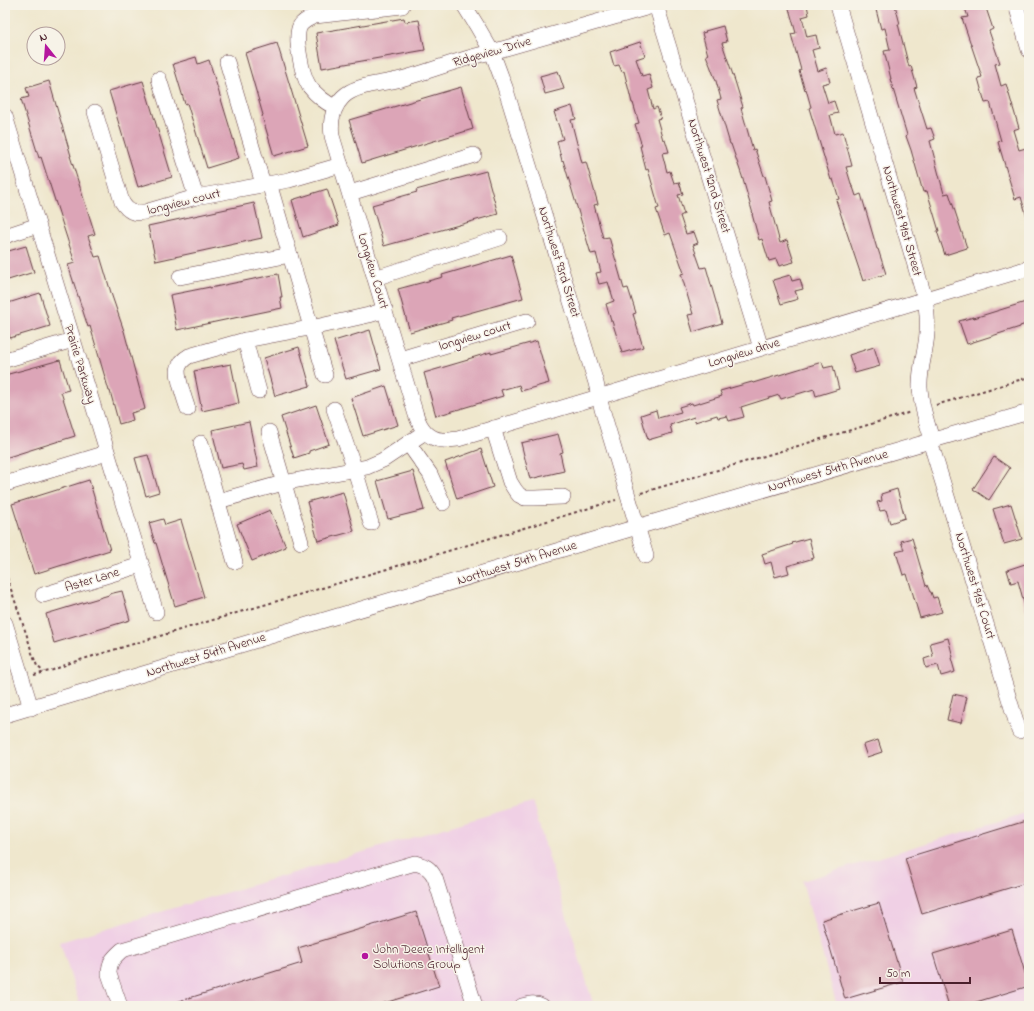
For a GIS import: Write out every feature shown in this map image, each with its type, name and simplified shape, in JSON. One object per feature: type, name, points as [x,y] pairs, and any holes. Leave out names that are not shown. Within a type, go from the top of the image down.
[{"type":"street","name":"Northwest 93rd Street","points":[[464,5],[478,26],[492,52],[510,99],[592,368],[646,556]]},
{"type":"street","name":"Ridgeview Drive","points":[[335,108],[344,96],[352,90],[400,80],[477,55],[656,5]]},
{"type":"street","name":"Northwest 92nd Street","points":[[656,5],[761,348]]},
{"type":"street","name":"Northwest 91st Street","points":[[838,5],[925,299],[927,334],[920,370],[920,388],[923,409],[931,436],[930,441]]},
{"type":"street","points":[[1016,5],[1029,50]]},
{"type":"street","points":[[335,108],[317,95],[308,85],[303,73],[298,44],[298,33],[301,25],[308,19],[315,16],[402,6]]},
{"type":"street","points":[[227,62],[290,255],[326,375]]},
{"type":"street","points":[[159,79],[196,197]]},
{"type":"street","name":"Longview Court","points":[[335,108],[332,115],[332,136],[419,424],[426,432]]},
{"type":"street","name":"longview court","points":[[95,112],[122,202],[131,211],[138,213],[196,197],[289,180],[341,165]]},
{"type":"street","name":"Prairie Parkway","points":[[5,116],[156,612]]},
{"type":"street","points":[[350,193],[474,155]]},
{"type":"street","points":[[5,236],[38,225]]},
{"type":"street","name":"longview court","points":[[375,278],[500,238]]},
{"type":"street","points":[[180,277],[290,255]]},
{"type":"street","name":"Longview drive","points":[[426,432],[434,438],[443,440],[458,439],[1029,268]]},
{"type":"street","name":"longview court","points":[[188,409],[178,377],[178,371],[179,365],[189,356],[245,340],[312,328],[385,310]]},
{"type":"street","name":"longview court","points":[[400,359],[526,321]]},
{"type":"street","points":[[5,360],[73,340]]},
{"type":"street","points":[[245,340],[258,391]]},
{"type":"street","points":[[334,409],[371,523]]},
{"type":"street","name":"Northwest 54th Avenue","points":[[5,715],[1029,412]]},
{"type":"street","points":[[493,428],[510,482],[519,495],[525,498],[563,497]]},
{"type":"street","points":[[269,432],[301,542]]},
{"type":"street","points":[[218,502],[283,483],[367,468],[383,460],[426,432]]},
{"type":"street","name":"Northwest 91st Court","points":[[930,441],[1019,731]]},
{"type":"street","points":[[201,443],[235,562]]},
{"type":"street","points":[[408,443],[430,474],[443,503]]},
{"type":"street","points":[[5,484],[107,453]]},
{"type":"street","name":"Aster Lane","points":[[43,595],[141,565]]},
{"type":"street","points":[[5,623],[31,708]]},
{"type":"street","points":[[120,1006],[109,974],[109,969],[111,961],[122,950],[415,863],[424,865],[431,870],[435,878],[475,1006]]},
{"type":"street","points":[[522,1006],[531,1003],[542,1006]]},
{"type":"path","points":[[5,572],[37,666],[44,672],[232,614]]},
{"type":"shaded area","points":[[5,660],[10,680],[9,691],[5,697]]},
{"type":"shaded area","points":[[532,802],[594,1006],[80,1006],[60,942]]},
{"type":"shaded area","points":[[1029,812],[1029,1006],[837,1006],[802,881]]},
{"type":"building","points":[[788,5],[807,5],[809,15],[802,17],[807,37],[816,35],[819,48],[812,50],[818,71],[826,68],[830,82],[822,84],[828,103],[834,101],[838,113],[830,115],[835,134],[843,132],[852,166],[846,167],[852,187],[856,196],[861,194],[886,274],[863,281],[836,200],[839,199],[833,179],[831,180],[809,108],[811,107],[799,71],[801,70],[791,34],[796,33]]},
{"type":"building","points":[[895,5],[900,24],[898,24],[909,67],[911,66],[917,87],[914,88],[927,129],[931,128],[935,139],[930,141],[944,194],[949,193],[967,248],[945,255],[937,231],[939,231],[927,191],[923,192],[890,79],[884,51],[890,50],[885,28],[881,29],[875,6]]},
{"type":"building","points":[[964,5],[985,5],[993,29],[989,31],[1000,63],[995,64],[1001,86],[1006,84],[1019,128],[1013,130],[1019,150],[1026,148],[1029,159],[1025,161],[1029,176],[1029,216],[1027,217],[1021,197],[1015,199],[998,142],[1001,141],[990,102],[985,103],[978,78],[982,77],[962,18],[968,17]]},
{"type":"building","points":[[404,18],[405,22],[419,20],[425,50],[322,68],[316,33]]},
{"type":"building","points":[[723,26],[727,42],[722,43],[743,107],[741,108],[753,150],[755,149],[765,176],[772,201],[769,202],[780,243],[787,240],[794,262],[779,266],[776,259],[769,261],[762,239],[759,240],[742,176],[730,144],[717,100],[721,99],[706,55],[708,55],[702,33]]},
{"type":"building","points":[[640,42],[645,56],[636,59],[642,76],[649,74],[653,88],[648,90],[653,109],[657,107],[661,118],[657,119],[663,140],[665,139],[669,152],[662,153],[667,172],[670,171],[674,183],[679,182],[683,194],[678,195],[684,214],[680,216],[686,234],[694,232],[698,243],[693,245],[701,268],[706,267],[722,323],[693,332],[688,315],[693,314],[681,274],[684,273],[670,233],[665,235],[656,209],[659,208],[648,169],[646,170],[640,146],[642,146],[635,124],[639,123],[624,71],[622,72],[619,65],[614,66],[610,52]]},
{"type":"building","points":[[277,43],[308,146],[274,156],[245,53]]},
{"type":"building","points":[[196,57],[198,64],[209,60],[239,158],[207,168],[173,64]]},
{"type":"building","points":[[558,71],[564,89],[545,94],[540,76]]},
{"type":"building","points":[[49,81],[70,156],[95,234],[88,236],[95,257],[100,256],[124,331],[145,409],[131,413],[133,420],[119,424],[90,326],[88,327],[68,265],[75,263],[41,157],[39,158],[21,99],[29,97],[26,88]]},
{"type":"building","points":[[143,81],[172,177],[138,187],[109,91]]},
{"type":"building","points":[[461,87],[473,129],[362,163],[349,120]]},
{"type":"building","points":[[572,106],[576,119],[571,120],[582,163],[586,162],[598,204],[594,205],[603,238],[609,237],[624,289],[628,288],[636,313],[633,314],[643,347],[622,353],[606,304],[614,301],[608,282],[599,284],[596,273],[601,272],[596,253],[591,254],[557,141],[563,139],[554,112]]},
{"type":"building","points":[[486,171],[498,214],[384,246],[372,205],[417,192],[416,190]]},
{"type":"building","points":[[327,189],[339,225],[303,237],[292,200]]},
{"type":"building","points":[[254,203],[262,238],[156,261],[148,226]]},
{"type":"building","points":[[26,246],[34,272],[5,281],[5,252]]},
{"type":"building","points":[[511,255],[523,298],[451,318],[452,320],[410,332],[398,289],[443,277],[442,275]]},
{"type":"building","points":[[278,274],[282,297],[280,297],[282,308],[177,330],[170,295]]},
{"type":"building","points":[[790,275],[792,281],[800,279],[803,289],[795,291],[798,299],[781,304],[773,280]]},
{"type":"building","points":[[40,293],[50,326],[10,338],[5,322],[5,304]]},
{"type":"building","points":[[1029,301],[1029,323],[967,344],[959,321],[974,318]]},
{"type":"building","points":[[370,330],[381,369],[346,379],[334,341]]},
{"type":"building","points":[[537,341],[549,383],[521,391],[519,385],[501,390],[503,396],[436,416],[424,373],[491,352],[491,354]]},
{"type":"building","points":[[299,347],[310,386],[275,396],[264,358]]},
{"type":"building","points":[[874,347],[880,366],[855,373],[849,355]]},
{"type":"building","points":[[60,360],[69,390],[61,392],[75,436],[5,458],[5,375]]},
{"type":"building","points":[[822,362],[824,368],[833,366],[839,389],[816,396],[814,389],[781,399],[779,395],[741,407],[744,417],[729,421],[727,416],[718,418],[717,415],[695,422],[694,417],[670,425],[672,433],[648,440],[641,415],[656,410],[658,418],[681,412],[679,407],[692,403],[693,405],[722,396],[720,391],[752,382],[753,383]]},
{"type":"building","points":[[231,364],[239,403],[202,411],[194,371]]},
{"type":"building","points":[[386,386],[398,425],[363,436],[351,398]]},
{"type":"building","points":[[316,405],[329,444],[294,458],[281,417]]},
{"type":"building","points":[[249,422],[258,467],[244,470],[242,464],[221,468],[212,430]]},
{"type":"building","points":[[558,434],[563,452],[560,453],[564,471],[530,479],[521,443]]},
{"type":"building","points":[[481,449],[493,487],[457,499],[445,462]]},
{"type":"building","points":[[148,455],[159,492],[146,496],[135,458]]},
{"type":"building","points":[[994,457],[1010,468],[989,500],[973,489]]},
{"type":"building","points":[[413,471],[424,510],[388,519],[377,481]]},
{"type":"building","points":[[89,480],[110,550],[34,574],[12,504]]},
{"type":"building","points":[[897,489],[905,518],[890,523],[886,510],[880,511],[877,502],[882,501],[881,494]]},
{"type":"building","points":[[343,492],[354,531],[318,541],[307,502]]},
{"type":"building","points":[[1011,504],[1022,539],[1004,544],[993,509]]},
{"type":"building","points":[[270,510],[286,547],[252,561],[237,524]]},
{"type":"building","points":[[163,519],[165,525],[181,520],[204,597],[175,606],[149,523]]},
{"type":"building","points":[[809,538],[814,558],[787,566],[789,573],[775,577],[771,562],[765,564],[762,554]]},
{"type":"building","points":[[912,538],[926,586],[927,585],[933,598],[937,597],[942,612],[920,618],[907,574],[903,575],[896,552],[904,550],[901,541]]},
{"type":"building","points":[[1025,564],[1029,577],[1029,609],[1026,610],[1018,581],[1011,583],[1007,570]]},
{"type":"building","points":[[122,591],[130,620],[54,643],[46,614]]},
{"type":"building","points":[[948,638],[955,672],[941,676],[938,665],[926,668],[924,659],[933,656],[930,643]]},
{"type":"building","points":[[953,694],[967,697],[961,723],[947,720]]},
{"type":"building","points":[[878,740],[882,752],[867,757],[863,745]]},
{"type":"building","points":[[1029,820],[1029,882],[922,914],[905,858]]},
{"type":"building","points":[[879,903],[903,982],[845,999],[822,920]]},
{"type":"building","name":"John Deere Intelligent Solutions Group","points":[[416,912],[439,986],[375,1006],[170,1006],[170,1004],[302,963],[298,948]]},
{"type":"building","points":[[1012,930],[1029,986],[963,1006],[949,1006],[933,954]]},
{"type":"place","name":"John Deere Intelligent Solutions Group","points":[[365,956]]}]
